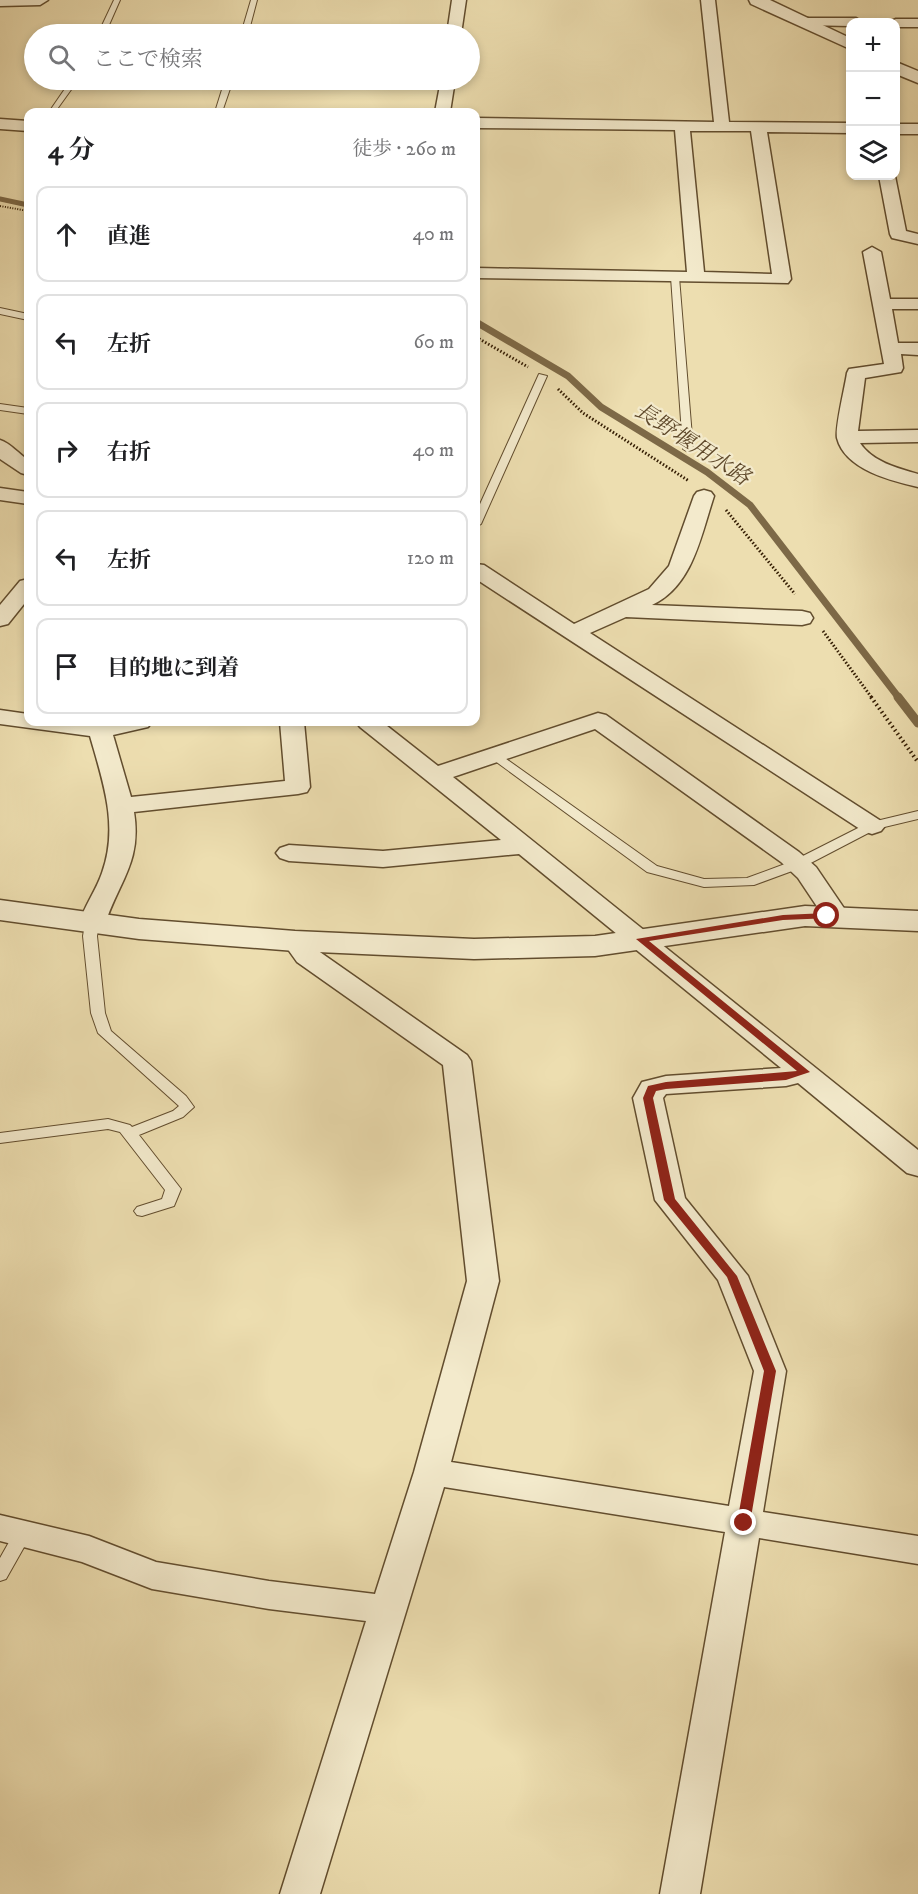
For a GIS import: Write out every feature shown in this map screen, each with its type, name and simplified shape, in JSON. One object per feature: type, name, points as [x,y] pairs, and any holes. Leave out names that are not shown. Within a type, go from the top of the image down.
[{"type":"street","points":[[0,0],[40,0]]},
{"type":"street","points":[[455,24],[459,0]]},
{"type":"street","points":[[708,0],[722,126]]},
{"type":"street","points":[[757,0],[846,42]]},
{"type":"street","points":[[807,22],[846,22]]},
{"type":"street","points":[[900,23],[918,23]]},
{"type":"street","points":[[900,69],[918,78]]},
{"type":"street","points":[[444,108],[446,90]]},
{"type":"street","points":[[480,123],[846,128]]},
{"type":"street","points":[[0,124],[24,126]]},
{"type":"street","points":[[682,125],[696,278]]},
{"type":"street","points":[[480,273],[782,279],[758,126]]},
{"type":"street","points":[[900,129],[918,129]]},
{"type":"street","points":[[887,180],[898,234],[918,239]]},
{"type":"street","points":[[872,252],[884,304],[894,368],[856,373],[847,437],[851,446],[875,467],[918,481]]},
{"type":"street","points":[[884,304],[918,304]]},
{"type":"street","points":[[891,348],[918,349]]},
{"type":"street","points":[[847,437],[918,436]]},
{"type":"street","points":[[0,446],[6,454],[24,466]]},
{"type":"street","points":[[0,494],[24,497]]},
{"type":"street","points":[[572,633],[657,594],[679,568],[704,496]]},
{"type":"street","points":[[480,573],[872,826]]},
{"type":"street","points":[[0,619],[24,591]]},
{"type":"street","points":[[622,610],[802,618]]},
{"type":"street","points":[[0,717],[24,720]]},
{"type":"street","points":[[435,775],[598,720],[798,864],[826,899],[837,917]]},
{"type":"street","points":[[66,726],[100,730],[120,726]]},
{"type":"street","points":[[121,806],[298,787],[292,726]]},
{"type":"street","points":[[373,726],[641,939],[918,1166]]},
{"type":"street","points":[[92,924],[95,913],[116,874],[122,852],[125,821],[100,730]]},
{"type":"street","points":[[289,853],[383,859],[525,846]]},
{"type":"street","points":[[0,910],[92,924],[295,941],[474,949],[538,949],[641,939],[783,917],[918,921]]},
{"type":"street","points":[[295,941],[307,956],[457,1061],[483,1281],[431,1472],[300,1894]]},
{"type":"street","points":[[680,1894],[770,1371],[732,1276],[670,1200],[648,1098],[652,1088],[666,1085],[786,1077],[805,1072]]},
{"type":"street","points":[[431,1472],[918,1550]]},
{"type":"street","points":[[11,1531],[89,1550],[152,1575],[269,1595],[389,1610]]},
{"type":"lane","points":[[106,24],[117,0]]},
{"type":"lane","points":[[247,24],[254,0]]},
{"type":"lane","points":[[55,108],[67,90]]},
{"type":"lane","points":[[219,108],[226,90]]},
{"type":"lane","points":[[675,277],[688,449]]},
{"type":"lane","points":[[0,311],[24,316]]},
{"type":"lane","points":[[480,515],[542,376]]},
{"type":"lane","points":[[0,407],[24,410]]},
{"type":"lane","points":[[495,754],[652,869],[685,880],[725,884],[749,882],[798,864],[872,826],[918,815]]},
{"type":"lane","points":[[92,924],[90,936],[98,1013],[105,1033],[181,1099],[186,1107],[178,1114],[129,1134]]},
{"type":"lane","points":[[0,1138],[108,1124],[125,1128],[174,1189],[169,1202],[142,1211]]},
{"type":"lane","points":[[0,1574],[11,1531]]},
{"type":"path","points":[[0,206],[24,210]]},
{"type":"waterway","name":"長野堰用水路","points":[[0,199],[24,204]]},
{"type":"waterway","name":"長野堰用水路","points":[[480,324],[568,376],[601,407],[707,472],[750,505],[899,698]]},
{"type":"waterway","name":"長野堰用水路","points":[[898,697],[918,723]]},
{"type":"route","points":[[744,1523],[770,1371],[732,1276],[670,1200],[662,1174],[648,1098],[652,1088],[666,1085],[786,1077],[805,1072],[641,939],[783,917],[827,916]]}]
